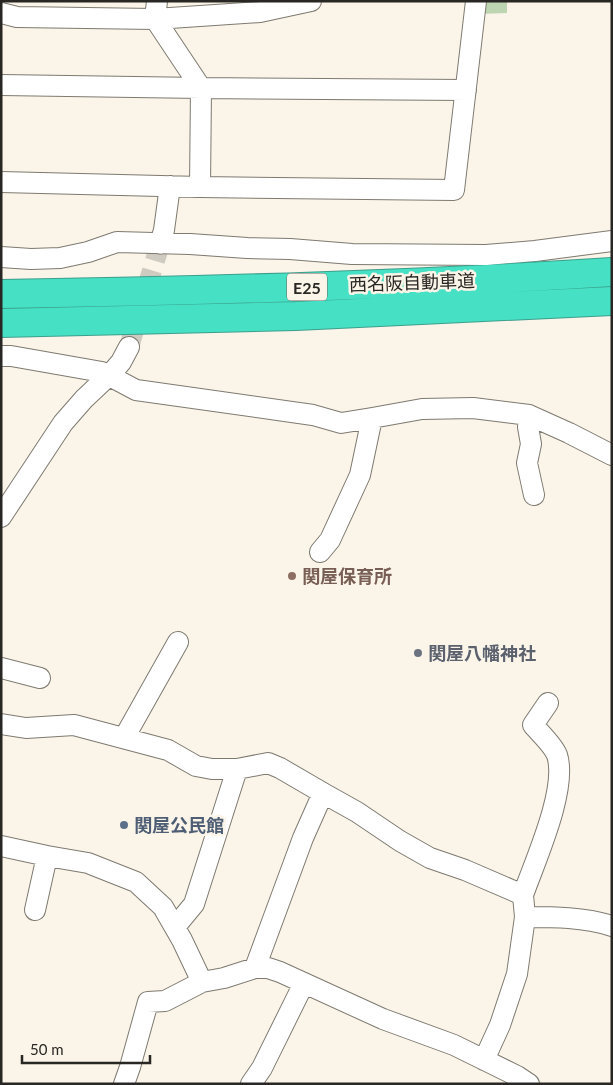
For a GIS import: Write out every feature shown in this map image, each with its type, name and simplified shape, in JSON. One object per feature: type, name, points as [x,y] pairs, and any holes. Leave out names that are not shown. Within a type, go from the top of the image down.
[{"type":"highway","name":"西名阪自動車道","points":[[1,294],[294,287],[612,272]]},
{"type":"highway","name":"西名阪自動車道","points":[[1,323],[296,316],[612,301]]},
{"type":"street","points":[[1,13],[17,17],[156,10],[260,12],[311,1]]},
{"type":"street","points":[[1,182],[454,190],[476,1]]},
{"type":"street","points":[[156,10],[201,88],[200,187]]},
{"type":"street","points":[[1,85],[466,90]]},
{"type":"street","points":[[160,244],[164,230],[170,186]]},
{"type":"street","points":[[1,257],[60,258],[88,252],[117,242],[290,249],[352,254],[486,255],[612,241]]},
{"type":"street","points":[[1,517],[63,423],[84,398],[109,376],[121,362],[130,347]]},
{"type":"street","points":[[1,356],[11,356],[102,372],[136,390],[312,415],[341,422],[422,409],[473,408],[529,415],[570,433],[612,455]]},
{"type":"street","points":[[529,415],[530,444],[526,463],[534,495]]},
{"type":"street","points":[[320,552],[330,540],[360,475],[372,418]]},
{"type":"street","points":[[124,738],[178,642]]},
{"type":"street","points":[[1,668],[40,678]]},
{"type":"street","points":[[484,1060],[500,1025],[517,974],[525,917],[523,895],[550,822],[556,799],[559,773],[557,754],[533,725],[548,703]]},
{"type":"street","points":[[1,724],[26,728],[74,725],[168,750],[196,766],[212,769],[237,769],[268,763],[357,812],[400,842],[430,858],[465,870],[523,895]]},
{"type":"street","points":[[174,927],[194,904],[237,769]]},
{"type":"street","points":[[255,968],[323,793]]},
{"type":"street","points":[[1,846],[88,863],[136,882],[163,907],[202,982]]},
{"type":"street","points":[[34,910],[47,856]]},
{"type":"street","points":[[525,917],[575,919],[612,926]]},
{"type":"street","points":[[124,1084],[148,1002],[165,1002],[202,982],[224,978],[255,968],[268,968],[383,1019],[454,1045],[517,1076],[529,1084]]},
{"type":"street","points":[[251,1084],[262,1068],[304,983]]},
{"type":"green space","points":[[480,1],[507,1],[507,13],[478,14]]},
{"type":"tunnel","points":[[129,347],[160,244]]},
{"type":"place","name":"関屋保育所","points":[[292,576]]},
{"type":"place","name":"関屋八幡神社","points":[[418,653]]},
{"type":"place","name":"関屋公民館","points":[[124,825]]}]
